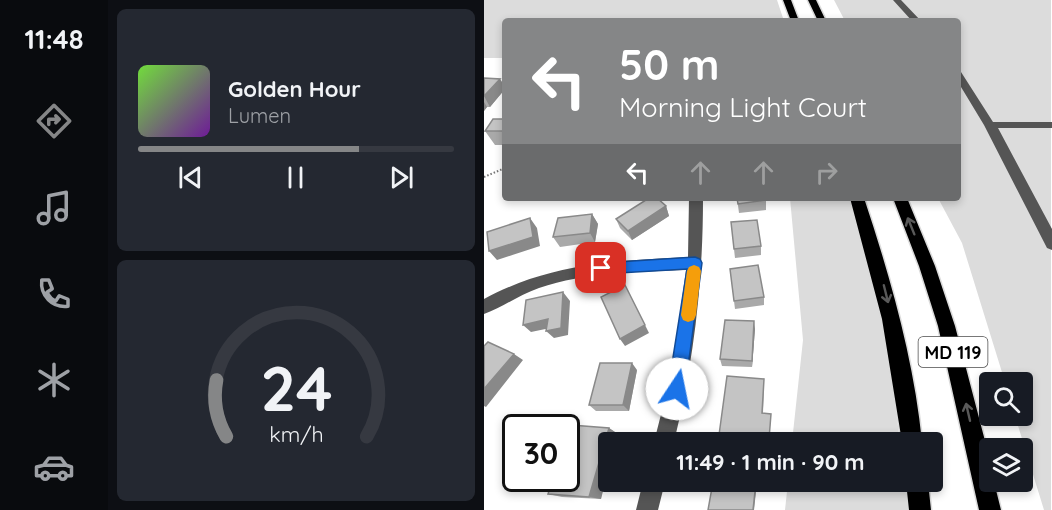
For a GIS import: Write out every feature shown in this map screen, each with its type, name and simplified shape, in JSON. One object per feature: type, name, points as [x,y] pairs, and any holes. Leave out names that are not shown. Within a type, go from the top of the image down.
[{"type":"main road","points":[[787,0],[794,18]]},
{"type":"main road","points":[[812,0],[821,18]]},
{"type":"main road","name":"MD 119","points":[[858,201],[887,295],[911,432]]},
{"type":"main road","name":"MD 119","points":[[901,201],[927,265],[947,330],[990,510]]},
{"type":"main road","points":[[918,492],[920,510]]},
{"type":"street","points":[[897,0],[914,18]]},
{"type":"street","points":[[961,79],[991,125],[1051,244]]},
{"type":"street","points":[[991,125],[1051,125]]},
{"type":"street","points":[[666,432],[681,371],[695,263],[696,201]]},
{"type":"street","points":[[484,307],[504,294],[535,281],[578,270],[695,263]]},
{"type":"street","points":[[648,510],[652,492]]},
{"type":"path","points":[[484,177],[502,169]]},
{"type":"shaded area","points":[[484,0],[777,0],[783,18],[502,18],[502,58],[484,58]]},
{"type":"shaded area","points":[[834,0],[1051,0],[1051,510],[1044,510],[1033,474],[1033,438],[1022,438],[1018,426],[1033,426],[1033,372],[1002,372],[962,243],[940,201],[961,201],[961,18],[843,18]]},
{"type":"shaded area","points":[[790,201],[857,201],[877,261],[899,432],[793,432],[803,340]]},
{"type":"shaded area","points":[[787,492],[906,492],[909,510],[785,510]]},
{"type":"building","points":[[484,78],[500,79],[484,96]]},
{"type":"building","points":[[493,119],[502,119],[502,131],[485,131]]},
{"type":"building","points":[[644,201],[660,201],[666,206],[628,231],[616,219]]},
{"type":"building","points":[[738,201],[759,201],[738,204]]},
{"type":"building","points":[[592,214],[590,233],[553,237],[558,218]]},
{"type":"building","points":[[530,218],[533,237],[489,251],[487,232]]},
{"type":"building","points":[[757,220],[761,246],[734,249],[731,222]]},
{"type":"building","points":[[758,265],[764,297],[734,301],[730,269]]},
{"type":"building","points":[[625,285],[645,325],[620,339],[601,297]]},
{"type":"building","points":[[563,292],[561,328],[546,331],[548,319],[523,325],[526,300]]},
{"type":"building","points":[[725,320],[754,321],[752,361],[720,359]]},
{"type":"building","points":[[488,342],[514,354],[484,389],[484,346]]},
{"type":"building","points":[[600,363],[632,363],[623,405],[589,405]]},
{"type":"building","points":[[727,376],[764,379],[762,413],[771,414],[770,432],[719,432]]},
{"type":"building","points":[[580,426],[609,428],[608,432],[598,432],[598,466],[589,497],[548,494],[549,492],[580,492]]},
{"type":"building","points":[[711,492],[755,492],[753,510],[708,510]]},
{"type":"slow traffic","points":[[688,315],[694,271]]},
{"type":"route","points":[[601,268],[695,263],[677,389]]}]
